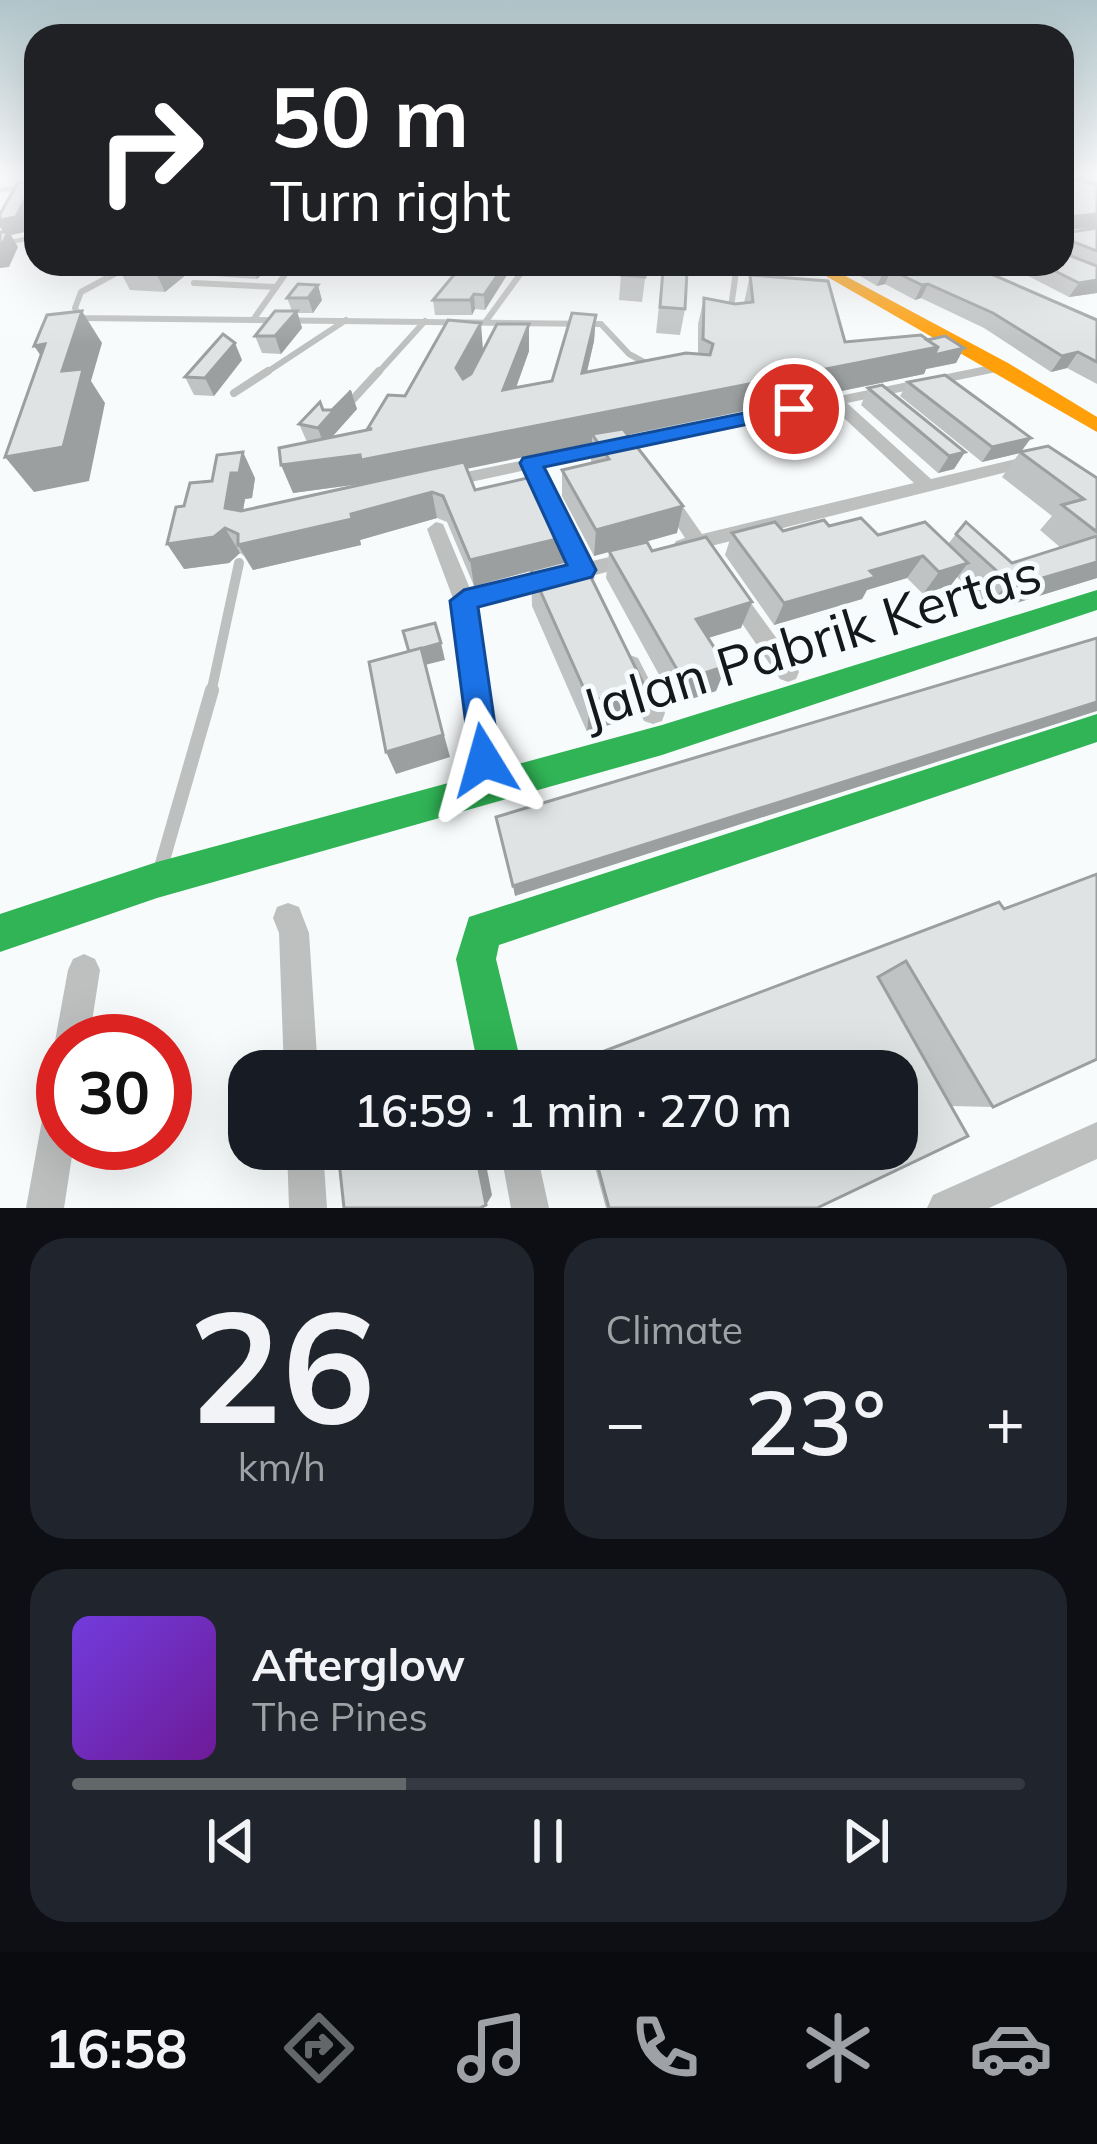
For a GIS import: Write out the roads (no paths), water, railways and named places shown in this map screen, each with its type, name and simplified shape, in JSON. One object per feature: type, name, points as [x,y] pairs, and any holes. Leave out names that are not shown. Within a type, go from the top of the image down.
[{"type":"street","points":[[834,276],[1095,423]]},
{"type":"street","points":[[418,488],[531,463],[642,459],[835,401],[1001,367]]},
{"type":"street","points":[[940,379],[957,392]]},
{"type":"street","points":[[878,392],[895,405]]},
{"type":"street","points":[[835,401],[928,486]]},
{"type":"street","points":[[464,601],[588,580],[698,542],[928,486],[969,467],[1042,456]]},
{"type":"street","points":[[642,459],[788,672]]},
{"type":"street","points":[[531,463],[588,580]]},
{"type":"street","points":[[436,529],[464,601],[484,760]]},
{"type":"street","name":"Jalan Pabrik Kertas","points":[[0,933],[157,880],[662,740],[1097,600]]},
{"type":"street","points":[[623,652],[653,713]]},
{"type":"street","points":[[496,1050],[476,959],[483,931],[1097,728]]},
{"type":"street","points":[[288,917],[294,933],[300,1050]]},
{"type":"street","points":[[77,1014],[84,970]]},
{"type":"street","points":[[946,1208],[1097,1140]]},
{"type":"street","points":[[45,1208],[51,1170]]},
{"type":"street","points":[[306,1170],[308,1208]]},
{"type":"street","points":[[522,1170],[530,1208]]},
{"type":"lane","points":[[111,276],[81,292],[75,308],[81,319],[601,324],[629,354],[672,373]]},
{"type":"lane","points":[[253,320],[284,276]]},
{"type":"lane","points":[[487,321],[519,276]]},
{"type":"lane","points":[[729,323],[735,276]]},
{"type":"lane","points":[[194,283],[276,287]]},
{"type":"lane","points":[[234,393],[346,320]]},
{"type":"lane","points":[[334,421],[425,320]]},
{"type":"lane","points":[[496,341],[506,322]]},
{"type":"lane","points":[[157,880],[220,661],[239,563]]}]
